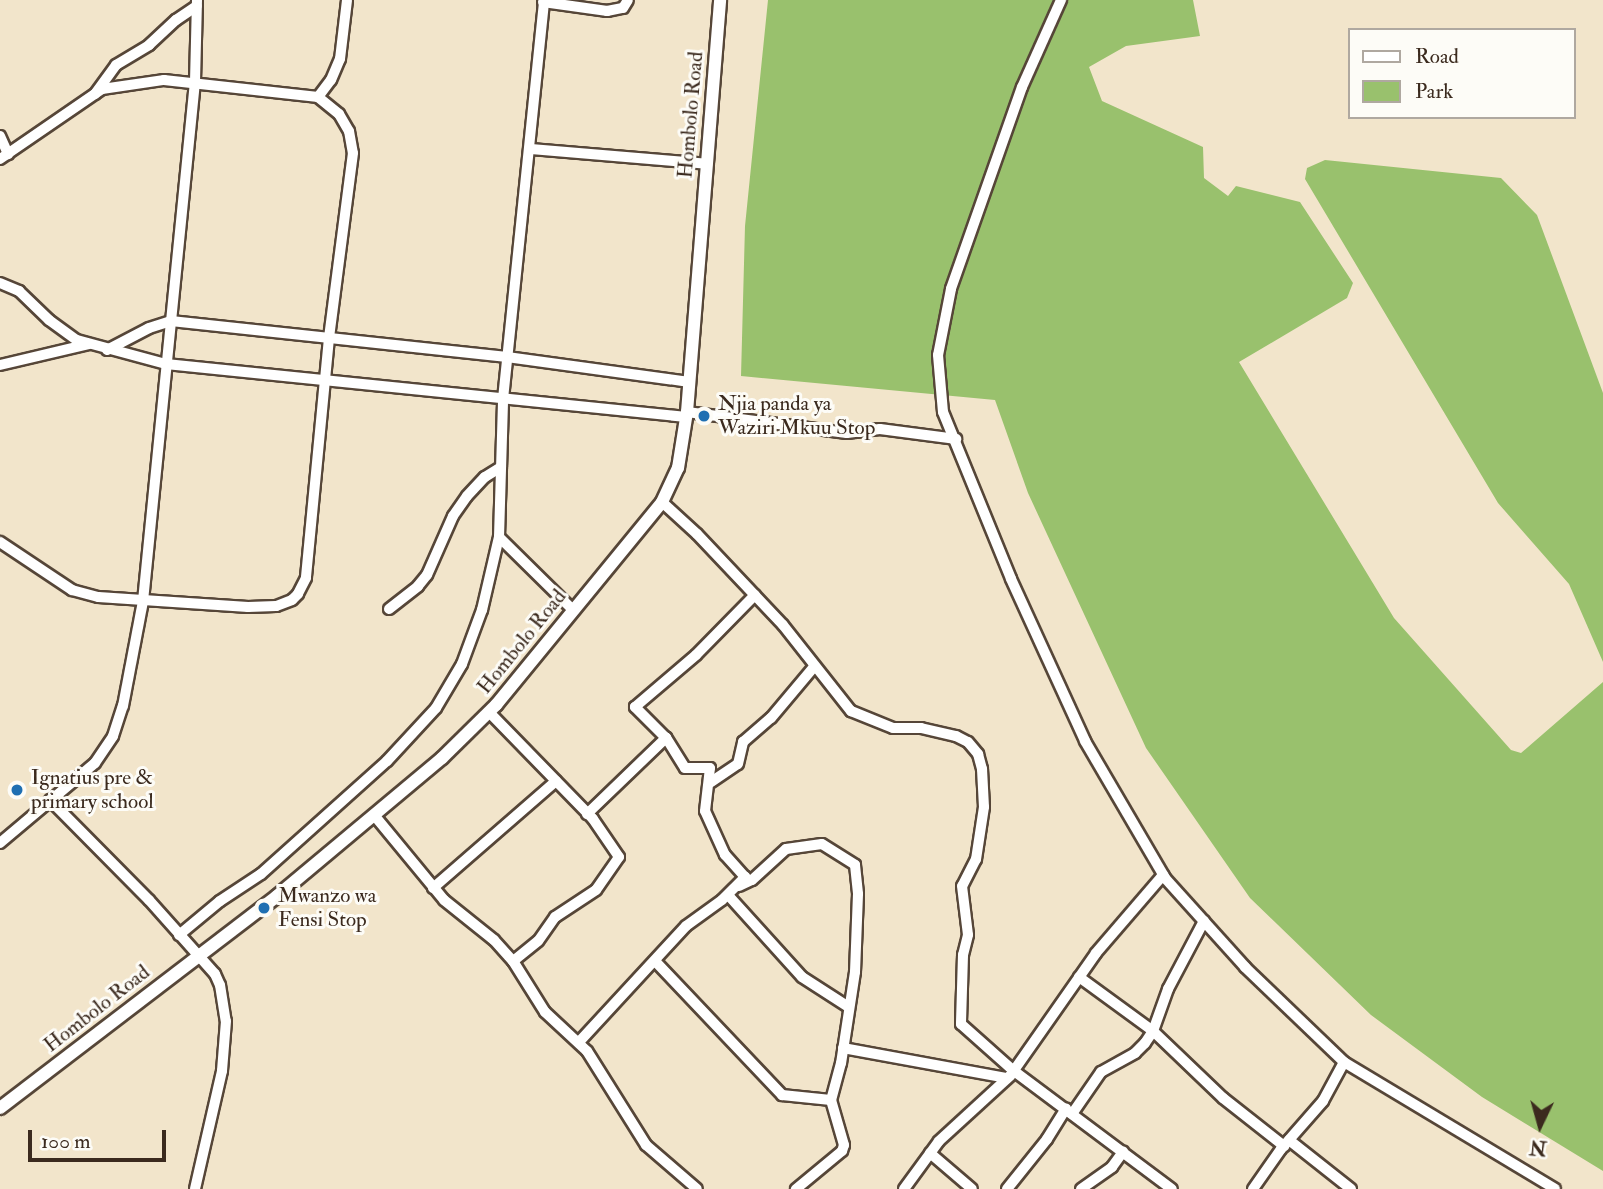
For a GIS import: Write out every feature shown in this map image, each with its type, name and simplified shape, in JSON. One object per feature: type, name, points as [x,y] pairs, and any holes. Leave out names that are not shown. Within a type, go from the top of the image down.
[{"type":"street","points":[[318,97],[331,80],[340,59],[347,0]]},
{"type":"street","points":[[179,935],[220,901],[261,874],[340,806],[436,708],[451,685],[482,610],[499,537],[503,399],[544,1],[607,11],[623,8],[628,0]]},
{"type":"street","name":"Hombolo Road","points":[[0,1108],[277,896],[442,758],[489,712],[662,502],[678,468],[687,415],[720,0]]},
{"type":"street","points":[[1061,0],[1022,88],[951,289],[938,355],[943,412],[1011,579],[1085,741],[1163,875],[1245,967],[1344,1062],[1555,1189]]},
{"type":"street","points":[[0,843],[95,763],[113,736],[123,706],[143,601],[195,82],[197,3]]},
{"type":"street","points":[[95,94],[116,65],[149,45],[197,3]]},
{"type":"street","points":[[0,136],[4,156],[102,89],[151,82],[195,82],[318,97],[339,114],[349,131],[353,153],[329,338],[306,578],[298,594],[292,600],[276,606],[248,607],[98,597],[72,590],[1,543]]},
{"type":"street","points":[[530,149],[706,164]]},
{"type":"street","points":[[0,283],[19,291],[65,334],[107,350],[166,364],[847,433],[880,429],[956,439]]},
{"type":"street","points":[[107,350],[149,328],[171,321],[507,357],[689,382]]},
{"type":"street","points":[[0,365],[90,344]]},
{"type":"street","points":[[389,609],[418,586],[427,575],[453,516],[485,477],[501,467]]},
{"type":"street","points":[[662,502],[697,534],[783,625],[813,668],[851,712],[893,728],[921,728],[956,737],[968,743],[978,754],[982,769],[984,807],[977,852],[962,886],[968,935],[963,954],[961,1024],[1011,1074],[1069,1112],[1170,1188]]},
{"type":"street","points":[[499,537],[573,610]]},
{"type":"street","points":[[579,1042],[687,926],[728,895],[738,886],[745,874],[725,855],[705,811],[711,782],[710,768],[685,768],[666,738],[635,707],[696,655],[755,595]]},
{"type":"street","points":[[711,782],[738,764],[743,742],[771,718],[813,668]]},
{"type":"street","points":[[489,712],[587,814],[619,857],[596,890],[555,917],[538,941],[513,961]]},
{"type":"street","points":[[587,814],[666,738]]},
{"type":"street","points":[[433,888],[555,781]]},
{"type":"street","points":[[50,800],[149,900],[220,985],[226,1021],[222,1071],[195,1189]]},
{"type":"street","points":[[374,815],[433,888],[513,961],[545,1012],[579,1042],[646,1145],[697,1189]]},
{"type":"street","points":[[738,886],[752,880],[786,849],[822,844],[855,865],[858,894],[855,972],[847,1006],[843,1048],[831,1100],[844,1144],[834,1158],[796,1189]]},
{"type":"street","points":[[904,1189],[930,1153],[961,1119],[1011,1074],[1079,977],[1163,875]]},
{"type":"street","points":[[728,895],[802,977],[847,1006]]},
{"type":"street","points":[[1007,1189],[1094,1079],[1142,1048],[1153,1031],[1168,989],[1204,921]]},
{"type":"street","points":[[655,961],[782,1095],[831,1100]]},
{"type":"street","points":[[1079,977],[1153,1031],[1223,1098],[1351,1189]]},
{"type":"street","points":[[843,1048],[1011,1074]]},
{"type":"street","points":[[1253,1189],[1286,1143],[1323,1101],[1344,1062]]},
{"type":"street","points":[[1081,1189],[1112,1167],[1123,1152]]},
{"type":"street","points":[[930,1153],[972,1189]]},
{"type":"street","points":[[809,1176],[814,1189]]},
{"type":"green space","points":[[768,0],[1193,0],[1200,36],[1126,46],[1089,67],[1102,101],[1203,147],[1204,178],[1228,196],[1236,186],[1300,202],[1353,283],[1347,298],[1239,362],[1394,618],[1511,750],[1521,753],[1603,682],[1603,1171],[1482,1097],[1371,1015],[1250,898],[1146,748],[1028,493],[995,400],[741,376],[745,226]]},
{"type":"green space","points":[[1325,160],[1501,178],[1537,215],[1603,393],[1603,662],[1569,584],[1498,503],[1305,179],[1307,168]]},
{"type":"place","name":"Njia panda ya Waziri Mkuu Stop","points":[[704,416]]},
{"type":"place","name":"Ignatius pre & primary school","points":[[17,790]]},
{"type":"place","name":"Mwanzo wa Fensi Stop","points":[[264,908]]}]
